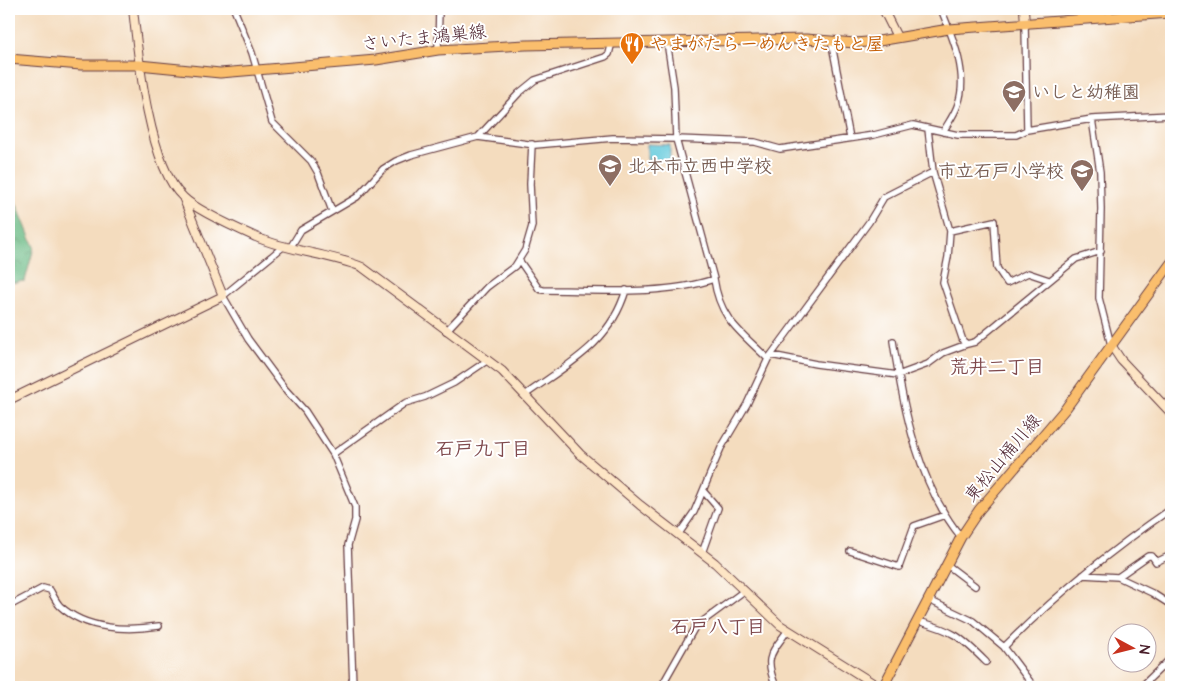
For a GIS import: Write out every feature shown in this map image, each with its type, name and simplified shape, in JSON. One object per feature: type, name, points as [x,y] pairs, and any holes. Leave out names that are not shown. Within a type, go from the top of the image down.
[{"type":"main road","name":"さいたま鴻巣線","points":[[9,60],[81,65],[139,65],[220,73],[376,60],[438,50],[612,42],[806,39],[855,43],[949,29],[1171,13]]},
{"type":"main road","name":"東松山桶川線","points":[[882,687],[946,564],[979,510],[1066,408],[1171,263]]},
{"type":"street","points":[[133,9],[139,65],[152,131],[173,184],[183,198],[222,296],[248,339],[285,389],[306,411],[334,454],[355,507],[355,520],[348,545],[353,687]]},
{"type":"street","points":[[234,9],[252,53],[272,122],[311,161],[318,172],[332,211]]},
{"type":"street","points":[[438,50],[439,9]]},
{"type":"street","points":[[883,9],[898,37]]},
{"type":"street","points":[[941,9],[949,29],[960,70],[961,91],[958,104],[943,132]]},
{"type":"street","points":[[1024,9],[1027,130]]},
{"type":"street","points":[[831,40],[850,138]]},
{"type":"street","points":[[478,137],[519,93],[535,80],[606,57],[609,54],[612,42]]},
{"type":"street","points":[[667,42],[674,87],[676,139],[714,278],[716,296],[725,317],[770,357],[898,375],[928,364],[943,353],[975,342],[1076,259],[1101,251]]},
{"type":"street","points":[[9,400],[222,296],[287,247],[301,230],[357,197],[383,170],[396,161],[410,155],[478,137],[532,144],[613,138],[755,142],[780,149],[850,138],[913,125],[958,135],[1016,134],[1027,130],[1092,119],[1171,115]]},
{"type":"street","points":[[1092,119],[1100,172],[1101,251],[1099,298],[1111,345],[1121,360],[1171,413]]},
{"type":"street","points":[[928,128],[933,172],[950,231],[948,257],[943,282],[963,341],[967,344]]},
{"type":"street","points":[[446,331],[487,287],[515,266],[519,260],[532,226],[530,184],[532,144]]},
{"type":"street","points":[[678,534],[704,492],[721,448],[747,404],[770,357],[869,222],[884,196],[933,172]]},
{"type":"street","points":[[183,198],[257,238],[287,247],[338,258],[362,267],[446,331],[488,360],[517,384],[580,454],[702,553],[788,630],[878,687]]},
{"type":"street","points":[[950,231],[994,221],[997,268],[1007,282],[1028,273],[1050,280]]},
{"type":"street","points":[[519,260],[539,289],[543,290],[626,290],[698,284],[714,278]]},
{"type":"street","points":[[525,395],[596,344],[621,305],[626,290]]},
{"type":"street","points":[[893,341],[901,394],[916,448],[937,503],[961,537]]},
{"type":"street","points":[[334,454],[405,403],[425,397],[454,383],[488,360]]},
{"type":"street","points":[[702,553],[718,508],[704,492]]},
{"type":"street","points":[[1004,647],[1034,616],[1083,575],[1171,509]]},
{"type":"street","points":[[850,551],[900,567],[914,526],[945,516]]},
{"type":"street","points":[[1118,577],[1148,556],[1152,556],[1156,562],[1171,555]]},
{"type":"street","points":[[946,564],[976,586]]},
{"type":"street","points":[[1083,575],[1118,577],[1152,593],[1171,605]]},
{"type":"street","points":[[9,606],[43,588],[50,590],[59,606],[98,625],[112,629],[139,629],[159,626]]},
{"type":"street","points":[[661,687],[695,627],[744,591]]},
{"type":"street","points":[[928,600],[973,621],[1004,647],[1034,687]]},
{"type":"street","points":[[918,621],[948,629],[964,640],[986,662]]},
{"type":"street","points":[[776,687],[768,668],[769,660],[788,630]]},
{"type":"street","points":[[1141,687],[1171,658]]},
{"type":"street","points":[[352,680],[365,687]]},
{"type":"green space","points":[[9,174],[15,200],[34,247],[25,281],[9,283]]},
{"type":"water","points":[[647,144],[670,145],[670,160],[647,160]]},
{"type":"place","name":"やまがたらーめんきたもと屋","points":[[632,65]]},
{"type":"place","name":"いしと幼稚園","points":[[1014,113]]},
{"type":"place","name":"北本市立西中学校","points":[[610,187]]},
{"type":"place","name":"市立石戸小学校","points":[[1082,192]]},
{"type":"district","name":"荒井二丁目","points":[[997,367]]},
{"type":"district","name":"石戸九丁目","points":[[483,449]]},
{"type":"district","name":"石戸八丁目","points":[[718,627]]}]
